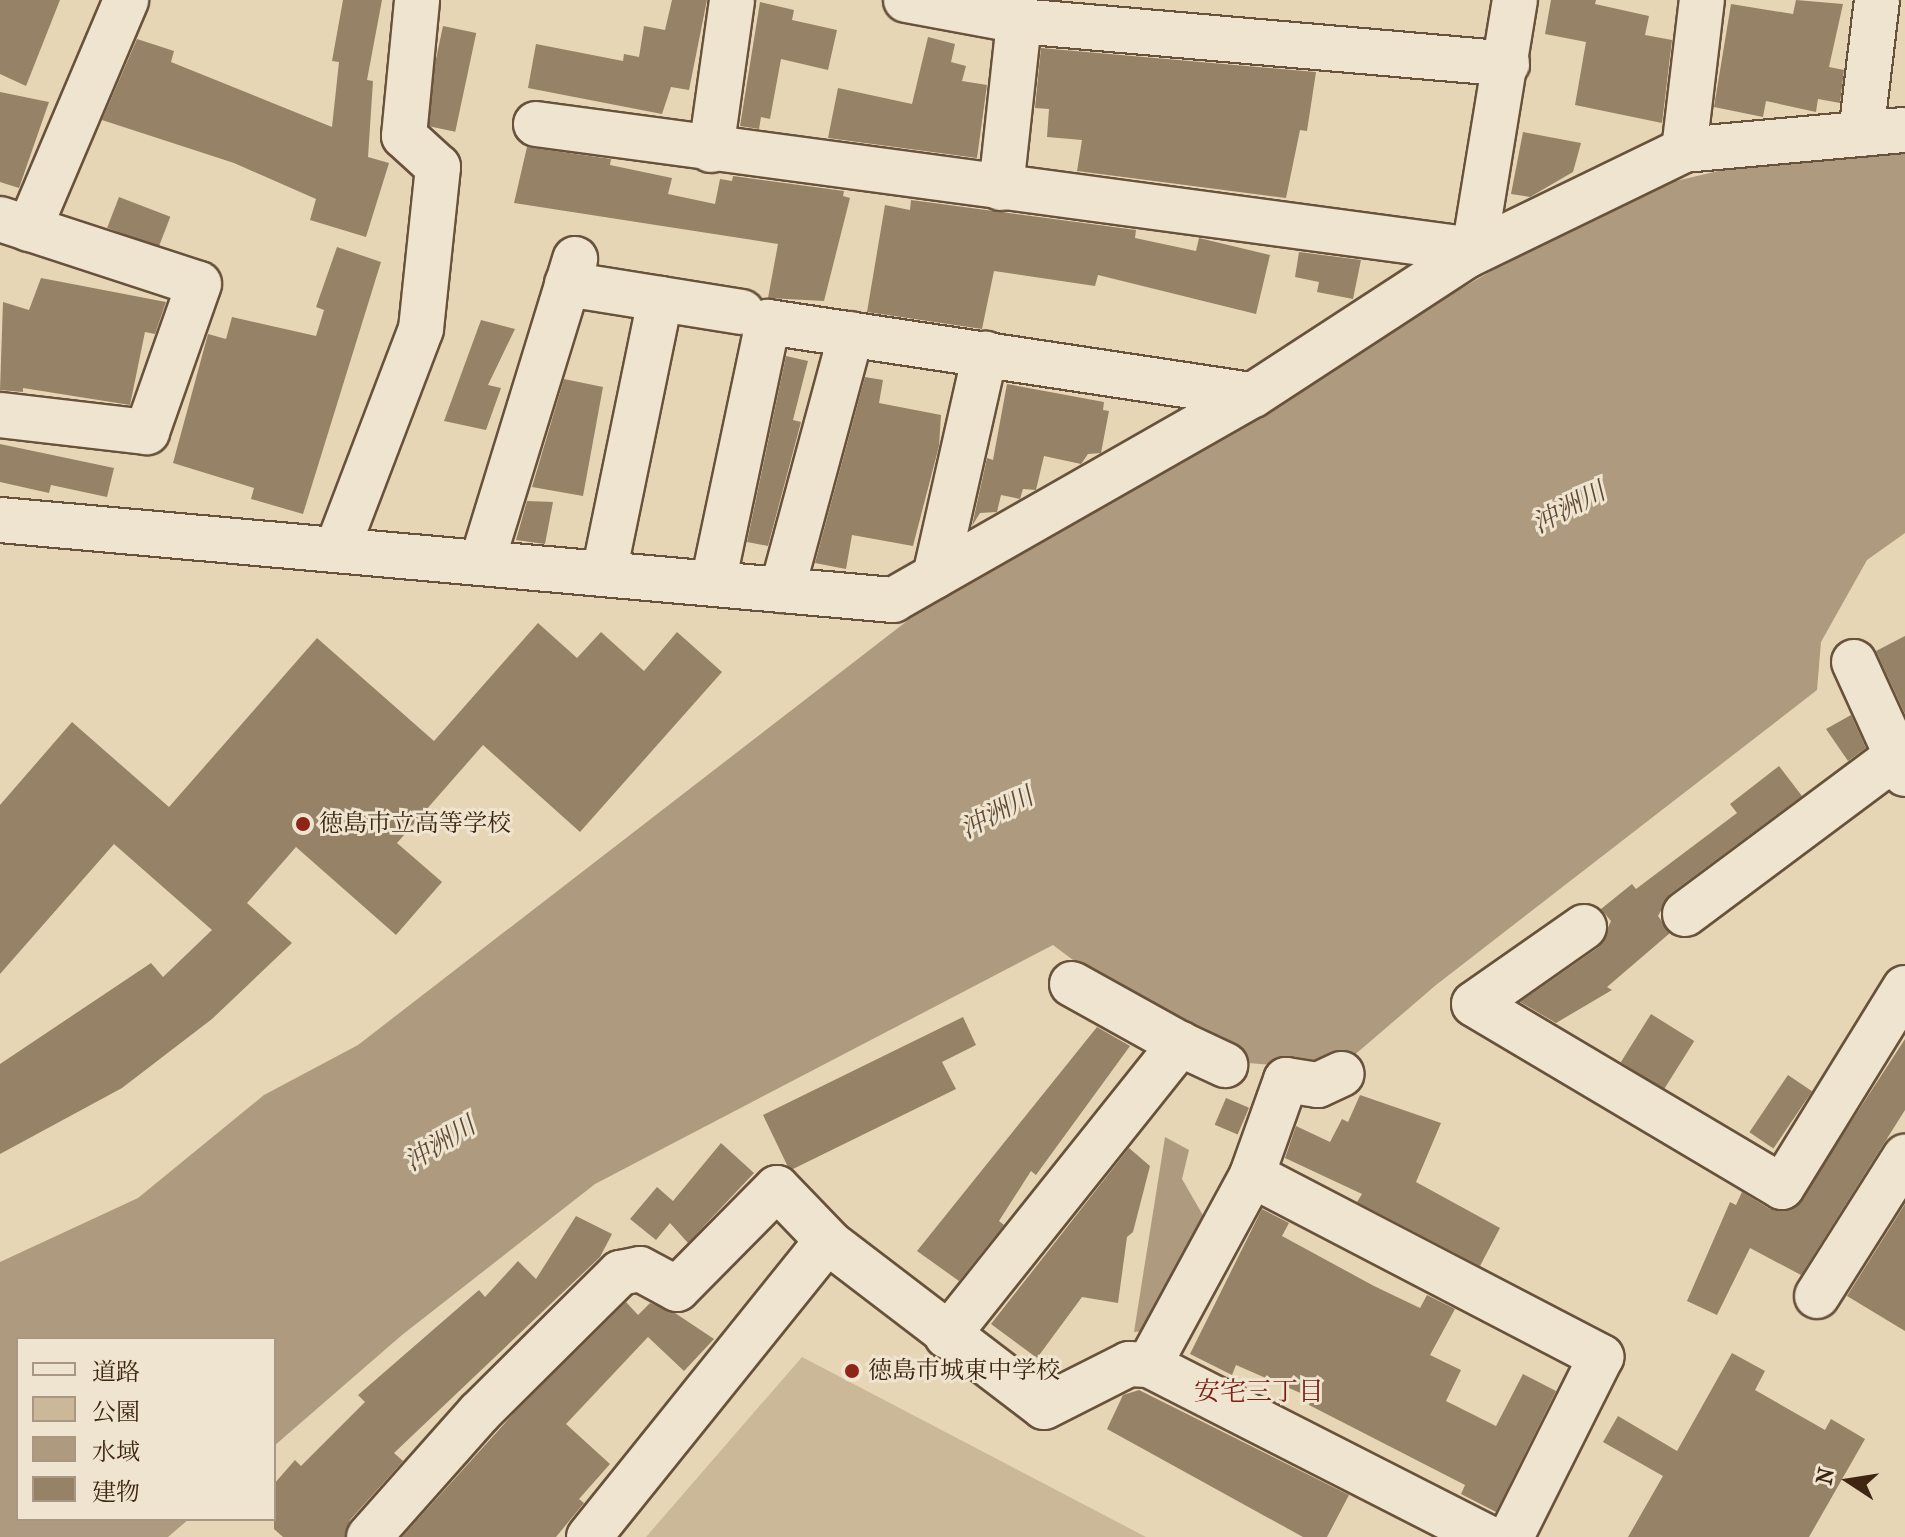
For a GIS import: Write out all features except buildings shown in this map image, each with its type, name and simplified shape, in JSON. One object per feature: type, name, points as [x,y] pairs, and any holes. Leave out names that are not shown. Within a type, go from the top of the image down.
[{"type":"street","points":[[0,415],[147,432],[199,284],[15,224],[126,0]]},
{"type":"street","points":[[337,549],[421,329],[438,167],[404,136],[417,0]]},
{"type":"street","points":[[711,150],[732,0]]},
{"type":"street","points":[[906,0],[1019,21],[1507,64]]},
{"type":"street","points":[[1471,253],[1507,64],[1515,0]]},
{"type":"street","points":[[1684,150],[1702,0]]},
{"type":"street","points":[[1861,134],[1877,0]]},
{"type":"street","points":[[1001,188],[1019,21]]},
{"type":"street","points":[[536,124],[1471,253]]},
{"type":"street","points":[[0,520],[893,600],[1253,395],[1471,253],[1684,150],[1905,130]]},
{"type":"street","points":[[482,562],[571,272],[660,299],[742,312]]},
{"type":"street","points":[[604,573],[660,299]]},
{"type":"street","points":[[713,583],[768,322],[1253,395]]},
{"type":"street","points":[[782,590],[851,334]]},
{"type":"street","points":[[935,576],[985,354]]},
{"type":"street","points":[[1685,914],[1901,765],[1854,662]]},
{"type":"street","points":[[1584,927],[1474,1004],[1782,1187],[1905,988]]},
{"type":"street","points":[[1072,984],[1180,1044],[1225,1065]]},
{"type":"street","points":[[947,1336],[1180,1044]]},
{"type":"street","points":[[1149,1365],[1252,1175],[1286,1080],[1318,1085],[1342,1074]]},
{"type":"street","points":[[1817,1296],[1905,1157]]},
{"type":"street","points":[[1252,1175],[1601,1357],[1511,1537]]},
{"type":"street","points":[[369,1537],[479,1413],[620,1273],[640,1269],[677,1289],[777,1188],[828,1242],[947,1336],[1044,1407],[1129,1364],[1149,1365],[1486,1537]]},
{"type":"street","points":[[589,1537],[828,1242]]},
{"type":"green space","name":"徳島市城東中学校","points":[[802,1357],[1146,1537],[646,1537]]},
{"type":"water","name":"沖洲川","points":[[1905,152],[1905,533],[1867,560],[1821,642],[1817,690],[1436,985],[1337,1070],[1248,1063],[1224,1045],[1101,981],[1053,945],[595,1184],[402,1335],[276,1444],[276,1337],[16,1337],[16,1521],[187,1521],[168,1537],[0,1537],[0,1262],[138,1198],[264,1095],[358,1045],[964,577],[1550,237],[1655,186],[1739,166]]},
{"type":"water","points":[[1165,1137],[1189,1150],[1182,1179],[1208,1224],[1162,1329],[1134,1332]]},
{"type":"place","name":"徳島市立高等学校","points":[[303,824]]},
{"type":"place","name":"徳島市城東中学校","points":[[852,1371]]},
{"type":"district","name":"安宅三丁目","points":[[1259,1392]]}]
